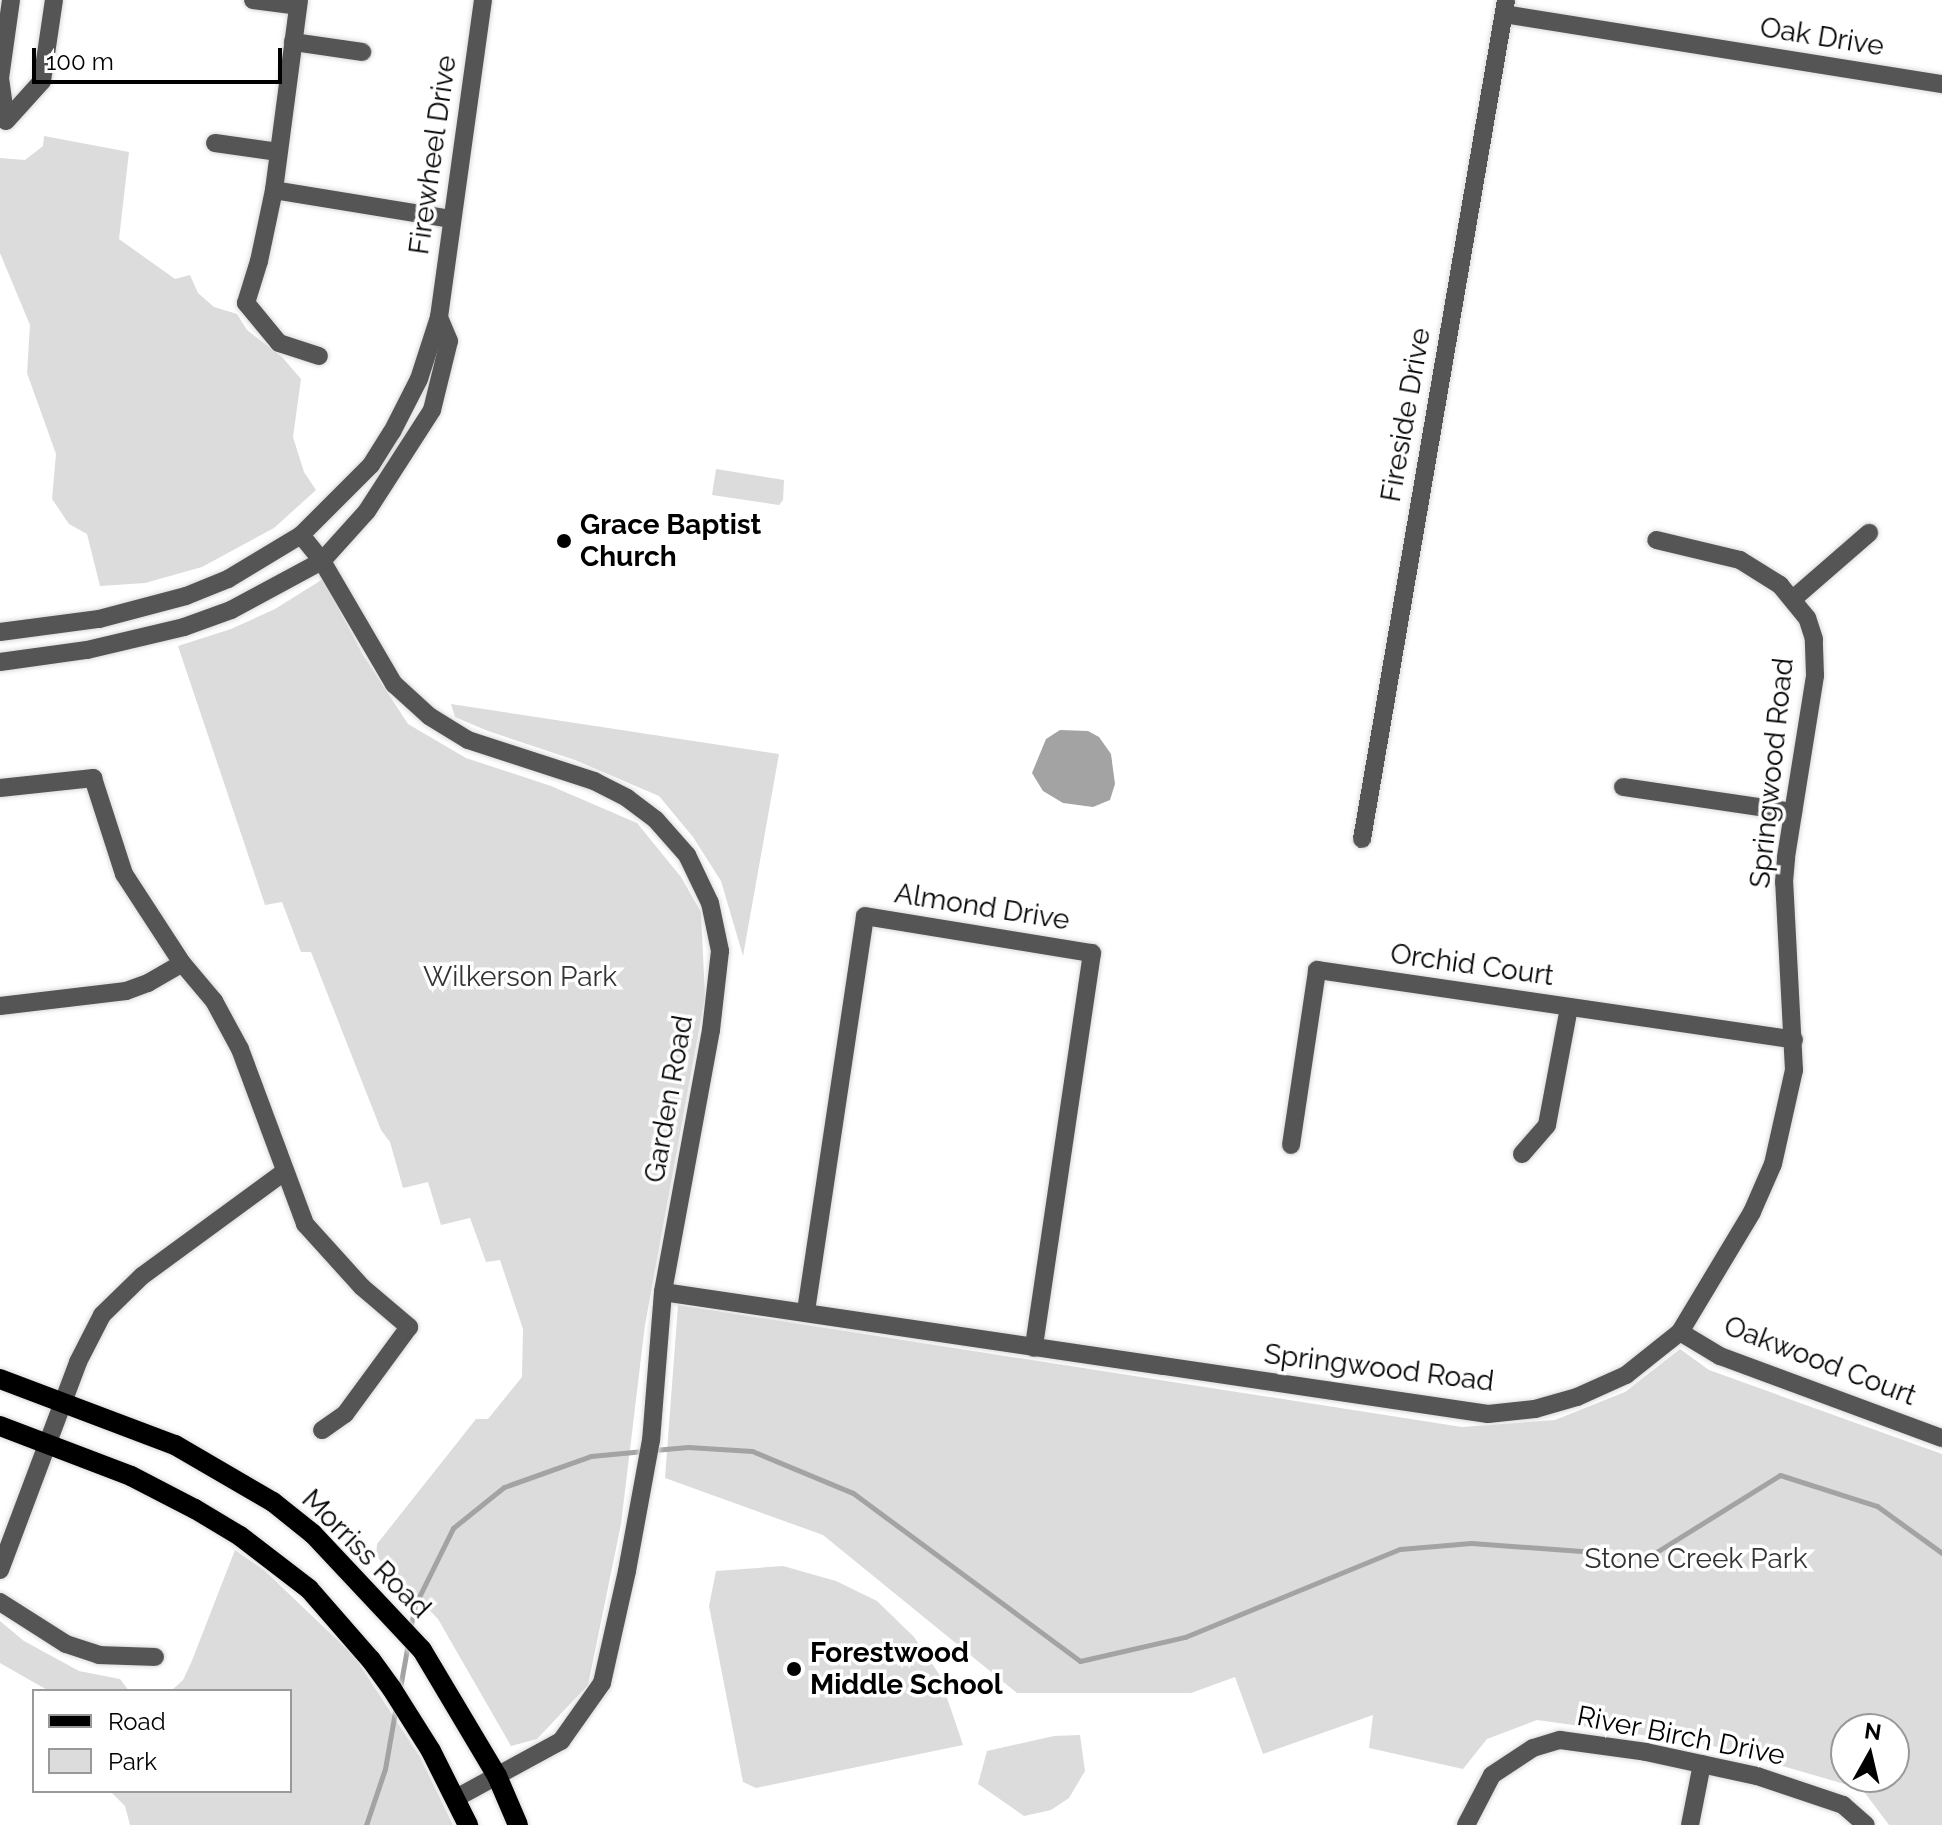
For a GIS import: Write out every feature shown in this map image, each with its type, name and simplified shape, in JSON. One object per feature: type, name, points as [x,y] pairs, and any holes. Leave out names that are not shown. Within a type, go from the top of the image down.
[{"type":"main road","name":"Morriss Road","points":[[0,1379],[175,1445],[273,1502],[313,1534],[422,1650],[497,1776],[518,1825]]},
{"type":"main road","points":[[0,1426],[131,1476],[240,1536],[309,1589],[371,1660],[431,1751],[468,1825]]},
{"type":"street","points":[[11,0],[0,78],[6,121],[42,81],[54,0]]},
{"type":"street","points":[[253,0],[298,3],[274,190],[259,261],[246,303],[279,343],[319,356]]},
{"type":"street","name":"Firewheel Drive","points":[[0,632],[99,619],[186,596],[228,579],[301,535],[371,465],[419,379],[439,317],[483,0]]},
{"type":"street","name":"Oak Drive","points":[[1505,7],[1942,84]]},
{"type":"street","name":"Fireside Drive","points":[[1362,839],[1505,7]]},
{"type":"street","points":[[293,42],[362,52]]},
{"type":"street","points":[[215,143],[278,152]]},
{"type":"street","points":[[274,190],[451,219]]},
{"type":"street","name":"Firewheel Drive","points":[[0,662],[87,650],[184,627],[231,610],[322,561],[367,511],[432,410],[449,341],[439,317]]},
{"type":"street","points":[[1793,599],[1869,533]]},
{"type":"street","name":"Garden Road","points":[[301,535],[322,561],[394,684],[429,716],[468,740],[594,781],[627,798],[656,820],[687,855],[710,903],[720,951],[711,1030],[663,1292],[655,1392],[641,1496],[602,1683],[561,1741],[456,1798]]},
{"type":"street","name":"Springwood Road","points":[[663,1292],[1488,1414],[1535,1409],[1577,1397],[1626,1375],[1680,1332],[1752,1212],[1773,1164],[1794,1070],[1784,882],[1815,675],[1814,639],[1807,618],[1780,585],[1740,560],[1656,540]]},
{"type":"street","points":[[0,788],[93,778],[124,874],[182,963],[214,1001],[240,1049],[305,1224],[362,1287],[409,1327],[345,1414],[322,1430]]},
{"type":"street","points":[[1623,787],[1793,812]]},
{"type":"street","name":"Almond Drive","points":[[806,1311],[865,916],[1092,953],[1034,1348]]},
{"type":"street","points":[[0,1006],[126,991],[148,983],[182,963]]},
{"type":"street","name":"Orchid Court","points":[[1291,1145],[1317,970],[1794,1040]]},
{"type":"street","points":[[1522,1154],[1547,1125],[1569,1007]]},
{"type":"street","points":[[0,1570],[78,1362],[102,1315],[142,1276],[284,1172]]},
{"type":"street","name":"Oakwood Court","points":[[1680,1332],[1720,1356],[1942,1438]]},
{"type":"street","points":[[0,1602],[66,1644],[99,1655],[155,1657]]},
{"type":"street","name":"River Birch Drive","points":[[1466,1825],[1492,1775],[1533,1748],[1560,1740],[1586,1741],[1702,1764],[1816,1793],[1843,1805],[1866,1825]]},
{"type":"street","points":[[1690,1825],[1702,1764]]},
{"type":"green space","points":[[44,136],[129,152],[119,239],[175,279],[190,275],[198,293],[214,307],[237,314],[247,330],[282,357],[301,379],[293,437],[304,472],[316,490],[274,528],[202,567],[145,583],[100,586],[87,534],[69,524],[52,499],[56,454],[27,373],[30,325],[0,253],[0,158],[25,160],[43,146]]},
{"type":"green space","points":[[716,469],[784,480],[783,500],[779,505],[712,495]]},
{"type":"green space","name":"Wilkerson Park","points":[[323,579],[363,655],[408,724],[466,758],[551,786],[637,823],[681,877],[701,912],[705,997],[645,1325],[621,1524],[588,1685],[537,1739],[511,1746],[438,1619],[376,1556],[377,1544],[476,1419],[488,1419],[522,1377],[523,1329],[500,1260],[486,1262],[470,1218],[441,1225],[428,1182],[403,1188],[390,1142],[381,1130],[311,952],[301,952],[282,902],[265,905],[178,646],[231,629],[275,609]]},
{"type":"green space","points":[[451,704],[779,754],[743,956],[721,881],[693,837],[659,796],[575,760],[455,717]]},
{"type":"green space","name":"Stone Creek Park","points":[[678,1305],[1462,1427],[1555,1420],[1625,1392],[1680,1349],[1709,1370],[1942,1454],[1942,1825],[1889,1825],[1865,1793],[1910,1793],[1910,1713],[1830,1713],[1830,1780],[1713,1746],[1537,1720],[1487,1739],[1463,1769],[1369,1748],[1373,1715],[1263,1754],[1235,1677],[1191,1693],[1017,1693],[823,1535],[665,1478]]},
{"type":"green space","points":[[235,1550],[265,1571],[354,1656],[420,1757],[453,1825],[130,1825],[125,1806],[112,1793],[292,1793],[292,1689],[173,1689],[183,1680]]},
{"type":"green space","points":[[783,1566],[836,1581],[877,1601],[914,1637],[939,1674],[963,1745],[756,1788],[743,1782],[709,1606],[716,1571]]},
{"type":"green space","points":[[0,1621],[24,1641],[79,1671],[120,1679],[128,1689],[46,1689],[0,1663]]},
{"type":"green space","points":[[1080,1735],[1085,1771],[1069,1798],[1051,1810],[1024,1816],[978,1784],[987,1751],[1054,1736]]},
{"type":"shaded area","points":[[1060,730],[1088,731],[1099,737],[1111,754],[1115,784],[1110,800],[1093,807],[1063,803],[1043,791],[1032,773],[1046,739]]},
{"type":"waterway","points":[[654,1450],[688,1447],[752,1451],[853,1493],[1080,1661],[1185,1637],[1400,1549],[1471,1543],[1650,1556],[1780,1475],[1877,1506],[1942,1553]]},
{"type":"waterway","points":[[410,1629],[415,1605],[453,1528],[504,1487],[591,1456],[644,1451]]},
{"type":"waterway","points":[[400,1688],[408,1643]]},
{"type":"waterway","points":[[366,1825],[385,1769],[396,1706]]},
{"type":"place","name":"Grace Baptist Church","points":[[564,541]]},
{"type":"place","name":"Forestwood Middle School","points":[[794,1669]]}]
